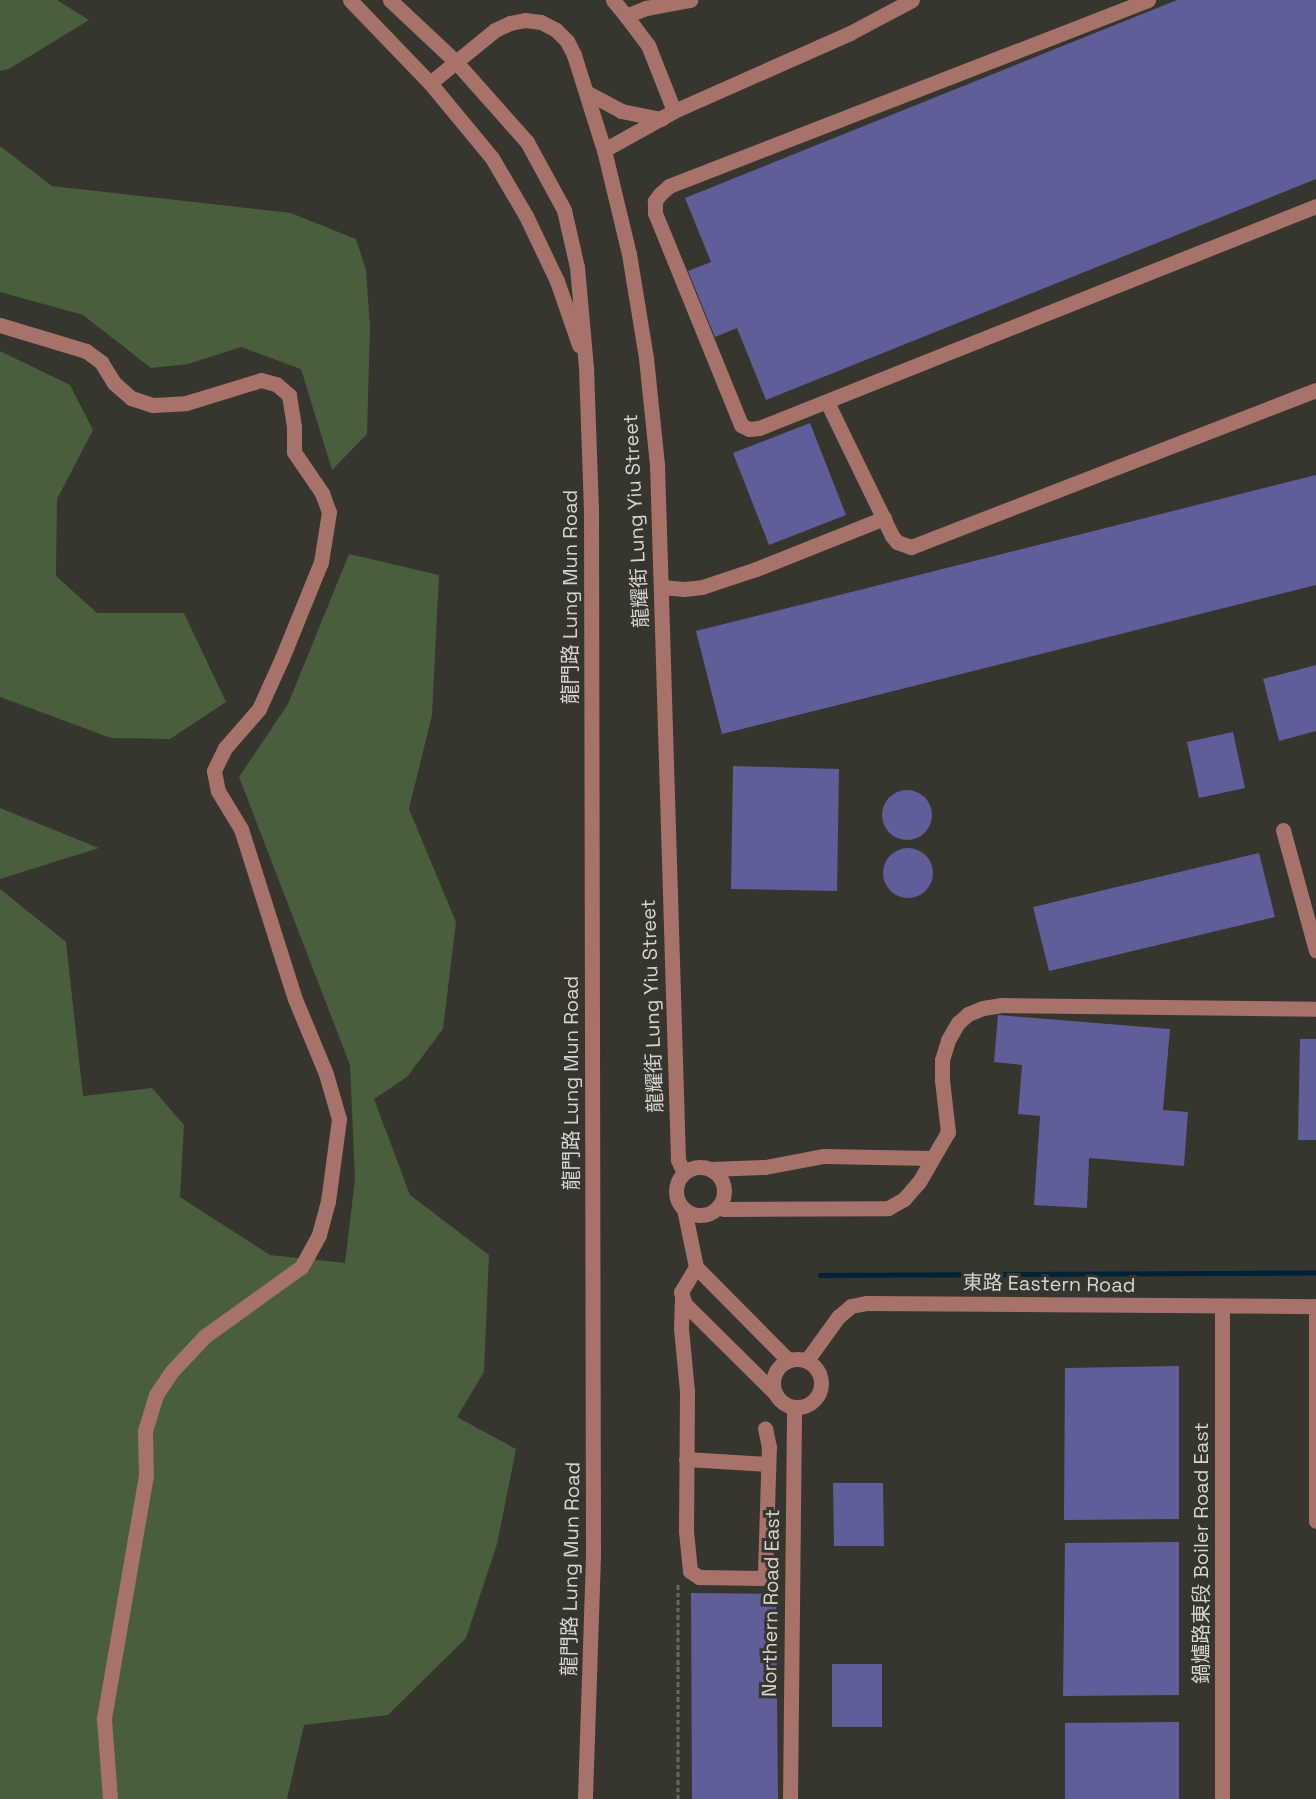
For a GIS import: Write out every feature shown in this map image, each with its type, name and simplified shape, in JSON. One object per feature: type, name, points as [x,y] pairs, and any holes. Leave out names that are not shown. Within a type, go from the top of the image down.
[{"type":"street","name":"龍門路 Lung Mun Road","points":[[350,0],[430,84],[492,159],[526,216],[556,281],[586,367]]},
{"type":"street","name":"龍門路 Lung Mun Road","points":[[390,0],[456,62],[527,142],[564,210],[577,267],[586,367],[591,519],[593,1556],[585,1799]]},
{"type":"street","points":[[613,0],[648,45],[674,111]]},
{"type":"street","points":[[626,16],[655,6],[690,0]]},
{"type":"street","points":[[604,150],[674,111],[850,33],[911,0]]},
{"type":"street","points":[[1148,0],[669,186],[660,194],[655,201],[655,213],[741,425],[749,429],[759,428],[1316,206]]},
{"type":"street","name":"龍耀街 Lung Yiu Street","points":[[430,84],[495,30],[510,23],[525,20],[541,22],[556,30],[567,41],[586,92],[604,150],[629,254],[646,358],[657,464],[678,1160],[684,1173]]},
{"type":"street","points":[[586,92],[621,111],[661,119]]},
{"type":"street","points":[[0,325],[86,351],[101,362],[114,383],[131,398],[153,405],[186,403],[261,380],[276,384],[289,395],[294,428],[294,452],[322,493],[329,512],[321,562],[282,658],[259,709],[225,748],[213,771],[218,791],[241,829],[295,999],[326,1074],[339,1119],[328,1201],[319,1235],[301,1267],[206,1336],[172,1371],[156,1395],[145,1432],[146,1475],[104,1719],[110,1799]]},
{"type":"street","points":[[827,402],[897,542],[911,548],[1316,390]]},
{"type":"street","points":[[661,587],[702,587],[756,569],[884,518]]},
{"type":"street","points":[[1283,830],[1316,951]]},
{"type":"street","points":[[718,1206],[724,1209],[888,1208],[904,1199],[919,1182],[948,1132],[942,1060],[948,1040],[963,1019],[982,1008],[1002,1005],[1316,1010]]},
{"type":"street","points":[[788,1360],[696,1267],[684,1209],[675,1190],[677,1182],[684,1173],[694,1167],[710,1169],[765,1167],[824,1156],[931,1158]]},
{"type":"street","points":[[684,1209],[702,1215],[718,1206],[724,1195],[724,1187],[717,1174],[710,1169]]},
{"type":"street","points":[[696,1267],[681,1292],[681,1328],[687,1390],[686,1531],[690,1571],[699,1577],[761,1578],[765,1572],[769,1447],[765,1428]]},
{"type":"street","points":[[682,1299],[775,1394],[786,1405],[802,1407],[815,1399],[822,1386],[819,1371],[807,1360],[788,1360],[776,1370],[773,1378],[775,1394]]},
{"type":"street","name":"東路 Eastern Road","points":[[807,1360],[838,1317],[851,1306],[866,1303],[1316,1306]]},
{"type":"street","points":[[1316,1306],[1316,1521]]},
{"type":"street","name":"鍋爐路東段 Boiler Road East","points":[[1222,1307],[1222,1799]]},
{"type":"street","name":"Northern Road East","points":[[789,1799],[794,1407]]},
{"type":"street","points":[[686,1459],[768,1464]]},
{"type":"path","points":[[678,1799],[678,1579],[690,1571]]},
{"type":"green space","points":[[0,0],[57,0],[89,20],[9,69],[0,71]]},
{"type":"green space","points":[[0,146],[52,186],[291,213],[356,239],[366,270],[370,327],[367,434],[332,470],[301,369],[241,347],[188,364],[151,368],[83,315],[0,292]]},
{"type":"green space","points":[[0,351],[70,385],[93,430],[57,499],[56,576],[97,613],[184,613],[226,702],[170,739],[111,738],[0,697]]},
{"type":"green space","points":[[349,554],[439,575],[432,715],[409,809],[456,922],[443,1029],[407,1077],[374,1099],[410,1195],[489,1255],[484,1372],[457,1417],[516,1449],[497,1544],[466,1638],[388,1715],[304,1725],[287,1799],[0,1799],[0,889],[66,942],[83,1096],[152,1088],[184,1125],[180,1197],[270,1255],[345,1263],[355,1179],[350,1065],[239,777],[288,704]]},
{"type":"green space","points":[[0,808],[99,848],[0,879]]},
{"type":"building","points":[[1177,0],[1316,0],[1316,179],[766,400],[737,328],[715,337],[688,271],[711,262],[685,198]]},
{"type":"building","points":[[810,423],[846,515],[769,545],[733,453]]},
{"type":"building","points":[[1316,475],[1316,585],[722,734],[696,631]]},
{"type":"building","points":[[1316,665],[1316,731],[1279,741],[1263,679]]},
{"type":"building","points":[[1233,732],[1245,788],[1199,798],[1187,742]]},
{"type":"building","points":[[733,766],[839,769],[837,891],[731,889]]},
{"type":"building","points":[[902,790],[912,790],[925,797],[932,810],[932,820],[925,833],[912,840],[902,840],[893,836],[886,829],[882,820],[882,810],[886,801],[893,794]]},
{"type":"building","points":[[903,848],[913,848],[926,855],[933,868],[933,878],[926,891],[913,898],[903,898],[894,894],[887,887],[883,878],[883,868],[887,859],[894,852]]},
{"type":"building","points":[[1259,853],[1275,917],[1049,971],[1033,907]]},
{"type":"building","points":[[998,1015],[1170,1029],[1163,1110],[1188,1112],[1184,1166],[1089,1158],[1087,1208],[1034,1205],[1040,1116],[1018,1114],[1022,1065],[994,1062]]},
{"type":"building","points":[[1300,1039],[1316,1039],[1316,1140],[1298,1140]]},
{"type":"building","points":[[1179,1366],[1179,1519],[1064,1520],[1065,1368]]},
{"type":"building","points":[[833,1483],[883,1483],[884,1546],[834,1546]]},
{"type":"building","points":[[1179,1542],[1179,1695],[1063,1696],[1065,1543]]},
{"type":"building","points":[[691,1593],[776,1594],[778,1799],[692,1799]]},
{"type":"building","points":[[832,1664],[882,1664],[882,1727],[832,1727]]},
{"type":"building","points":[[1179,1722],[1179,1799],[1065,1799],[1065,1723]]},
{"type":"waterway","points":[[820,1275],[1316,1272]]}]
